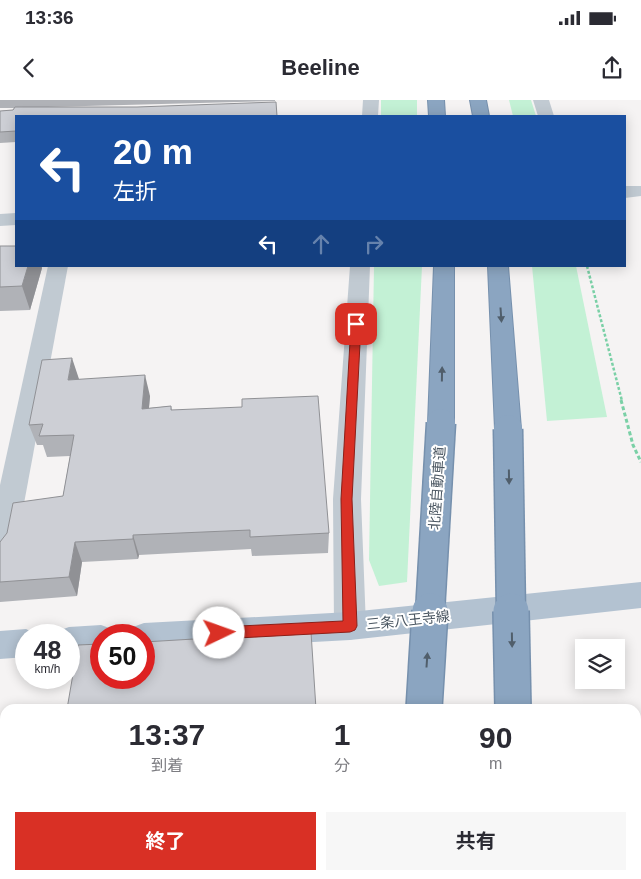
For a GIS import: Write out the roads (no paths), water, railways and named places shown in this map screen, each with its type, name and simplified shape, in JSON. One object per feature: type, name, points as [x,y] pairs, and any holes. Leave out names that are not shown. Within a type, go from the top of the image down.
[{"type":"highway","points":[[436,100],[437,115]]},
{"type":"highway","points":[[478,100],[481,115]]},
{"type":"highway","name":"北陸自動車道","points":[[424,704],[442,423],[444,267]]},
{"type":"highway","points":[[498,267],[508,428],[513,704]]},
{"type":"main road","name":"三条八王寺線","points":[[155,636],[350,626],[641,595]]},
{"type":"main road","points":[[0,645],[15,644]]},
{"type":"street","points":[[370,115],[371,100]]},
{"type":"street","points":[[541,100],[546,115]]},
{"type":"street","points":[[626,192],[641,191]]},
{"type":"street","points":[[0,220],[15,219]]},
{"type":"street","points":[[0,552],[58,267]]},
{"type":"street","points":[[350,626],[347,499],[360,267]]}]
